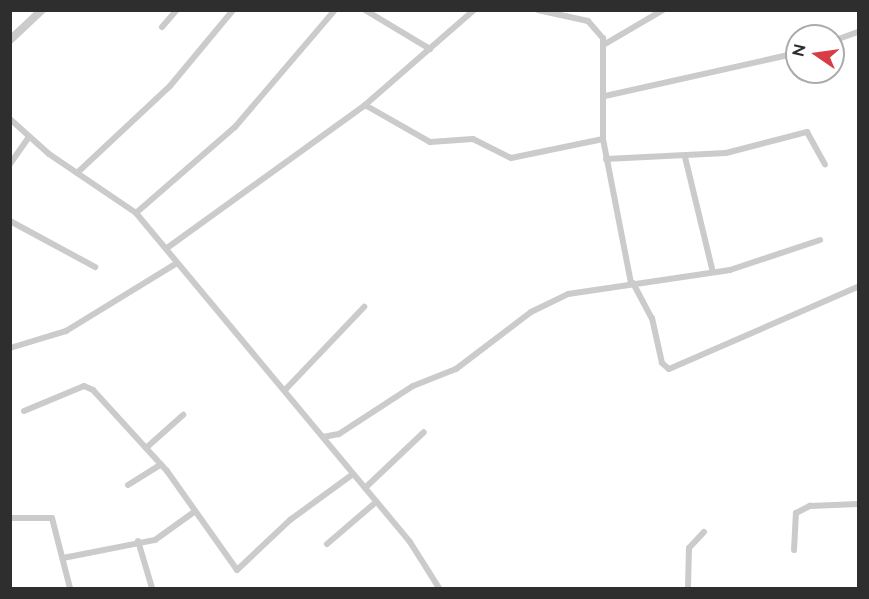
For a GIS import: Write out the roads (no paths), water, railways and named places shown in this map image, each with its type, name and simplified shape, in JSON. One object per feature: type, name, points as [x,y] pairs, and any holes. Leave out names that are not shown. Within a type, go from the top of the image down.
[{"type":"street","points":[[10,40],[42,10]]},
{"type":"street","points":[[162,27],[177,10]]},
{"type":"street","points":[[77,173],[170,87],[233,10]]},
{"type":"street","points":[[136,213],[235,127],[335,10]]},
{"type":"street","points":[[365,10],[430,49]]},
{"type":"street","points":[[166,249],[365,105],[474,10]]},
{"type":"street","points":[[538,10],[588,21],[605,44],[603,139],[606,159],[632,283],[652,318],[662,363],[669,369],[858,287]]},
{"type":"street","points":[[605,44],[663,10]]},
{"type":"street","points":[[605,96],[785,56]]},
{"type":"street","points":[[365,105],[430,142],[473,139],[511,158],[603,139]]},
{"type":"street","points":[[10,119],[28,138],[136,213],[376,502],[439,588]]},
{"type":"street","points":[[606,159],[685,157],[726,153],[807,132],[825,164]]},
{"type":"street","points":[[10,164],[28,138]]},
{"type":"street","points":[[685,157],[712,269]]},
{"type":"street","points":[[10,221],[95,267]]},
{"type":"street","points":[[323,437],[339,435],[412,386],[456,369],[540,306],[568,294],[712,269],[730,270],[820,240]]},
{"type":"street","points":[[10,348],[66,331],[177,264]]},
{"type":"street","points":[[285,390],[364,307]]},
{"type":"street","points":[[24,411],[89,387],[161,464],[237,570],[290,520],[353,474]]},
{"type":"street","points":[[146,448],[183,415]]},
{"type":"street","points":[[364,488],[424,432]]},
{"type":"street","points":[[333,449],[339,435]]},
{"type":"street","points":[[128,485],[161,464]]},
{"type":"street","points":[[327,544],[376,502]]},
{"type":"street","points":[[794,550],[796,513],[810,506],[858,504]]},
{"type":"street","points":[[63,558],[166,536],[194,512]]},
{"type":"street","points":[[10,518],[52,518],[70,588]]},
{"type":"street","points":[[688,588],[689,548],[704,532]]},
{"type":"street","points":[[138,541],[152,588]]}]
